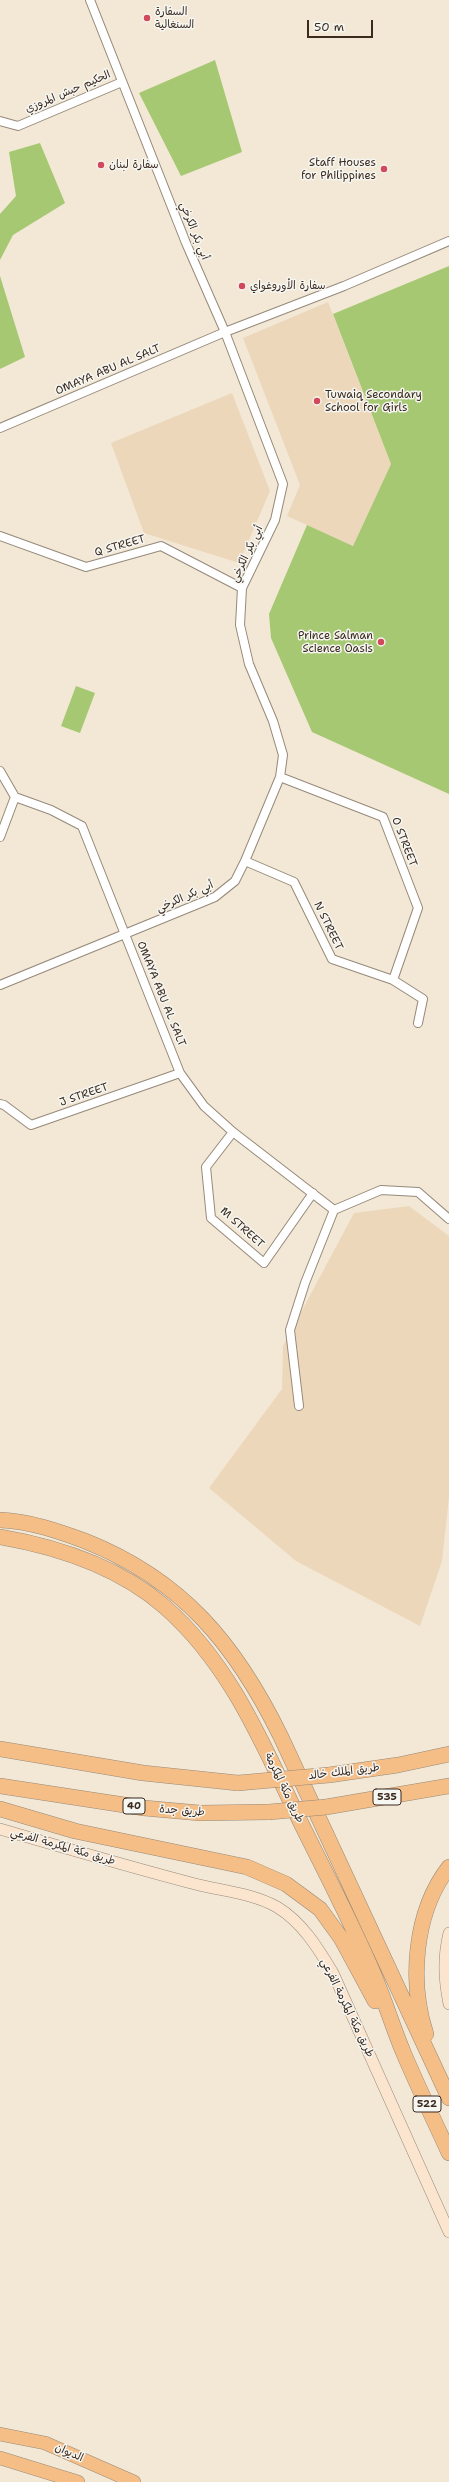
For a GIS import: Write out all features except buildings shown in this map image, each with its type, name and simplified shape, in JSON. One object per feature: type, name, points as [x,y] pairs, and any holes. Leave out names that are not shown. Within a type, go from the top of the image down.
[{"type":"highway","name":"طريق مكة المكرمة","points":[[0,1520],[15,1521],[68,1535],[119,1555],[163,1584],[200,1615],[234,1654],[260,1693],[449,2098]]},
{"type":"highway","name":"طريق مكة المكرمة","points":[[0,1537],[64,1551],[98,1565],[134,1585],[164,1605],[215,1660],[240,1700],[327,1876],[373,1974],[404,2054],[449,2153]]},
{"type":"highway","name":"طريق الملك خالد","points":[[0,1749],[143,1773],[238,1783],[329,1775],[398,1765],[449,1754]]},
{"type":"highway","name":"طريق جدة","points":[[0,1786],[144,1808],[200,1812],[269,1812],[326,1807]]},
{"type":"highway","name":"535","points":[[326,1807],[449,1786]]},
{"type":"highway","points":[[0,1809],[76,1831],[247,1867],[286,1884],[320,1909],[341,1938],[404,2054]]},
{"type":"highway","points":[[442,2085],[422,2022],[416,1983],[419,1945],[430,1901],[449,1867]]},
{"type":"main road","name":"الديوان","points":[[0,2434],[45,2443],[134,2482]]},
{"type":"main road","name":"الديوان","points":[[0,2458],[78,2482]]},
{"type":"street","name":"أبي بكر الكرخي","points":[[0,985],[215,898],[235,881],[245,861],[280,777],[283,754],[273,721],[249,664],[240,625],[242,588],[276,520],[283,484],[225,332],[186,243],[90,0]]},
{"type":"street","name":"الحكيم حبش المروزي","points":[[0,121],[18,126],[122,82]]},
{"type":"street","name":"OMAYA ABU AL SALT","points":[[0,428],[225,332],[344,286],[449,241]]},
{"type":"street","name":"Q STREET","points":[[0,536],[86,567],[161,546],[242,588]]},
{"type":"street","points":[[0,771],[15,797],[0,837]]},
{"type":"street","name":"O STREET","points":[[280,777],[383,817],[418,908],[393,980]]},
{"type":"street","name":"OMAYA ABU AL SALT","points":[[15,797],[51,810],[82,826],[180,1073],[204,1106],[233,1132],[334,1210]]},
{"type":"street","name":"N STREET","points":[[245,861],[294,882],[332,959],[393,980],[423,999],[418,1023]]},
{"type":"street","name":"J STREET","points":[[0,1104],[4,1105],[32,1125],[180,1073]]},
{"type":"street","name":"M STREET","points":[[233,1132],[206,1167],[211,1218],[264,1262],[313,1193]]},
{"type":"street","points":[[299,1406],[290,1330],[305,1283],[334,1210],[381,1190],[418,1192],[449,1219]]},
{"type":"street","name":"طريق مكة المكرمة الفرعي","points":[[0,1829],[197,1885],[259,1899],[277,1907],[293,1920],[317,1946],[333,1973],[449,2232]]},
{"type":"street","points":[[449,1933],[444,1955],[445,1981],[449,2004]]},
{"type":"shaded area","name":"Tuwaiq Secondary School for Girls","points":[[328,302],[391,464],[353,546],[287,516],[300,485],[243,338]]},
{"type":"shaded area","points":[[232,393],[270,491],[239,563],[144,533],[111,443]]},
{"type":"shaded area","points":[[409,1206],[449,1236],[449,1497],[442,1561],[420,1626],[296,1561],[209,1488],[282,1389],[283,1346],[354,1213]]},
{"type":"green space","points":[[215,60],[242,152],[181,176],[139,93]]},
{"type":"green space","points":[[40,143],[65,203],[13,235],[0,260],[0,214],[16,196],[9,152]]},
{"type":"green space","points":[[449,266],[449,794],[312,732],[271,638],[269,614],[307,525],[353,546],[391,464],[333,314]]},
{"type":"green space","points":[[0,276],[25,357],[0,369]]},
{"type":"green space","points":[[76,686],[95,693],[80,733],[61,726]]},
{"type":"place","name":"السفارة السنغالية","points":[[147,18]]},
{"type":"place","name":"سفارة لبنان","points":[[101,165]]},
{"type":"place","name":"Staff Houses for Philippines","points":[[384,169]]},
{"type":"place","name":"سفارة الأوروغواي","points":[[242,286]]},
{"type":"place","name":"Tuwaiq Secondary School for Girls","points":[[317,401]]},
{"type":"place","name":"Prince Salman Science Oasis","points":[[381,642]]}]
